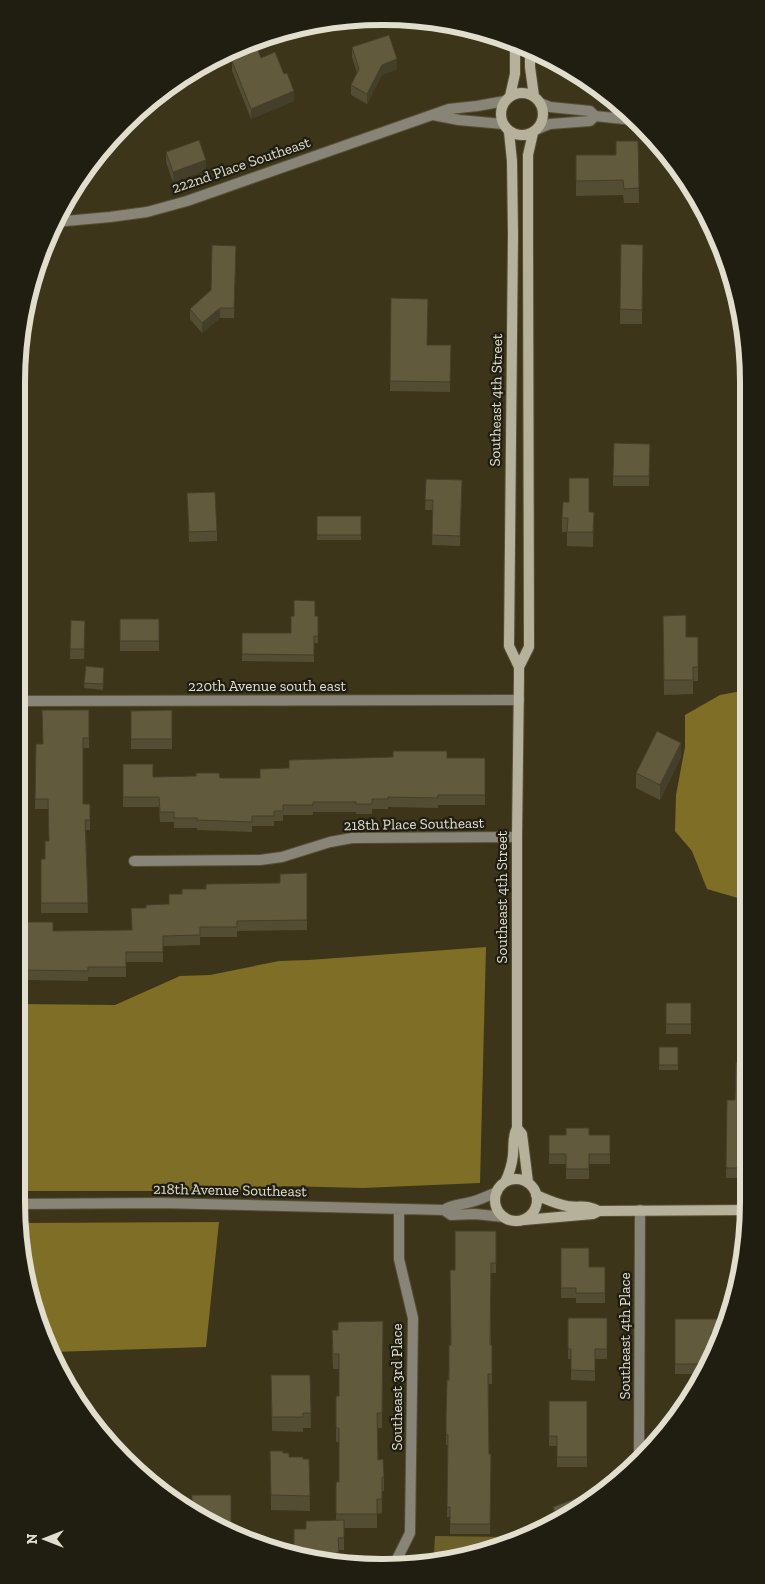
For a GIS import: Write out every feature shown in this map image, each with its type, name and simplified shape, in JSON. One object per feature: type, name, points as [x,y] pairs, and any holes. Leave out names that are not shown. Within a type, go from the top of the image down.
[{"type":"street","points":[[514,50],[515,74],[500,114],[506,128],[521,136],[550,124],[590,122],[595,116]]},
{"type":"street","points":[[530,57],[537,99],[543,110],[542,123],[535,131]]},
{"type":"street","points":[[507,99],[523,93],[550,107],[590,111],[595,116],[623,119]]},
{"type":"street","name":"222nd Place Southeast","points":[[64,221],[146,212],[187,201],[449,109],[481,106],[507,99]]},
{"type":"street","name":"222nd Place Southeast","points":[[432,115],[506,128]]},
{"type":"street","name":"Southeast 4th Street","points":[[505,1182],[510,1172],[513,1156],[513,1136],[517,1128],[519,700],[519,667],[510,646],[513,234],[512,161],[506,128]]},
{"type":"street","name":"Southeast 4th Street","points":[[519,667],[529,647],[528,155],[535,131]]},
{"type":"street","name":"220th Avenue south east","points":[[25,701],[519,700]]},
{"type":"street","name":"218th Place Southeast","points":[[134,860],[260,860],[282,857],[330,842],[352,838],[517,836]]},
{"type":"street","name":"Southeast 4th Street","points":[[517,1128],[522,1134],[528,1182]]},
{"type":"street","points":[[524,1220],[533,1211],[536,1195],[528,1182],[520,1179],[505,1182],[497,1192],[496,1203],[498,1211],[510,1220],[524,1220],[594,1214],[599,1211],[740,1210]]},
{"type":"street","name":"218th Avenue Southeast","points":[[444,1210],[449,1206],[481,1200],[497,1192]]},
{"type":"street","points":[[536,1195],[559,1204],[592,1207],[599,1211]]},
{"type":"street","name":"218th Avenue Southeast","points":[[25,1204],[162,1204],[444,1210],[451,1215],[475,1214],[504,1217]]},
{"type":"street","name":"Southeast 3rd Place","points":[[398,1558],[410,1533],[413,1318],[399,1259],[399,1209]]},
{"type":"street","name":"Southeast 4th Place","points":[[639,1450],[640,1210]]},
{"type":"shaded area","points":[[740,691],[740,899],[707,889],[692,851],[675,831],[676,795],[685,747],[685,715],[720,695]]},
{"type":"shaded area","points":[[486,947],[480,1183],[363,1188],[284,1186],[233,1191],[25,1191],[25,1004],[115,1005],[180,976],[210,975],[279,961]]},
{"type":"shaded area","points":[[219,1222],[206,1347],[58,1352],[37,1294],[28,1248],[26,1223]]},
{"type":"shaded area","points":[[435,1536],[506,1537],[475,1547],[433,1555]]},
{"type":"building","points":[[389,35],[397,59],[382,65],[367,94],[351,85],[359,69],[352,47]]},
{"type":"building","points":[[258,50],[261,58],[275,52],[284,74],[287,73],[294,91],[251,109],[232,61]]},
{"type":"building","points":[[199,140],[206,160],[173,172],[166,152]]},
{"type":"building","points":[[616,141],[638,141],[639,188],[624,189],[623,180],[576,181],[576,155],[616,155]]},
{"type":"building","points":[[621,244],[643,245],[642,310],[620,309]]},
{"type":"building","points":[[212,245],[236,246],[234,308],[220,308],[202,323],[190,309],[211,290]]},
{"type":"building","points":[[391,298],[428,299],[427,345],[451,345],[450,382],[390,381]]},
{"type":"building","points":[[614,443],[650,444],[649,476],[613,476]]},
{"type":"building","points":[[569,478],[589,478],[589,512],[594,512],[593,532],[567,532],[568,518],[562,518],[563,502],[569,502]]},
{"type":"building","points":[[426,479],[462,480],[460,536],[432,535],[433,500],[425,500]]},
{"type":"building","points":[[215,492],[217,531],[189,532],[187,493]]},
{"type":"building","points":[[317,516],[361,516],[361,535],[317,535]]},
{"type":"building","points":[[294,600],[315,601],[315,616],[318,616],[318,636],[314,636],[314,655],[242,654],[242,633],[291,633],[291,616],[294,616]]},
{"type":"building","points":[[686,615],[686,637],[698,637],[698,667],[693,667],[693,680],[664,680],[663,616]]},
{"type":"building","points":[[120,619],[159,619],[159,641],[120,641]]},
{"type":"building","points":[[71,620],[85,621],[84,649],[70,649]]},
{"type":"building","points":[[86,666],[104,668],[103,684],[84,683]]},
{"type":"building","points":[[42,710],[89,710],[89,738],[83,738],[83,804],[90,804],[90,820],[85,820],[88,903],[41,903],[41,859],[45,859],[45,841],[49,841],[48,799],[35,799],[36,744],[43,744]]},
{"type":"building","points":[[172,710],[172,739],[131,739],[131,711]]},
{"type":"building","points":[[657,731],[681,743],[660,785],[636,773]]},
{"type":"building","points":[[393,751],[447,751],[447,758],[485,758],[485,795],[438,795],[438,798],[388,797],[388,799],[372,799],[372,804],[313,802],[313,805],[283,805],[283,811],[274,811],[274,816],[252,816],[252,822],[174,818],[174,812],[160,812],[159,797],[123,797],[123,764],[153,764],[153,777],[196,776],[196,773],[219,773],[220,778],[260,778],[260,769],[289,768],[289,760],[393,757]]},
{"type":"building","points":[[307,873],[307,920],[237,921],[237,927],[200,927],[200,935],[163,936],[163,952],[126,952],[126,967],[88,967],[88,971],[25,970],[25,922],[53,922],[53,931],[132,930],[131,908],[146,908],[146,905],[169,904],[169,894],[182,894],[182,889],[206,889],[206,884],[280,883],[280,874]]},
{"type":"building","points":[[666,1003],[691,1003],[691,1024],[666,1024]]},
{"type":"building","points":[[659,1047],[678,1047],[678,1065],[659,1065]]},
{"type":"building","points":[[736,1062],[740,1062],[740,1168],[726,1168],[727,1100],[735,1100]]},
{"type":"building","points":[[566,1128],[589,1128],[589,1135],[610,1135],[610,1154],[589,1154],[589,1169],[566,1169],[566,1154],[549,1154],[549,1135],[566,1135]]},
{"type":"building","points":[[455,1231],[496,1231],[496,1263],[491,1263],[490,1345],[492,1345],[492,1374],[488,1374],[489,1454],[491,1454],[490,1524],[450,1524],[450,1507],[447,1507],[448,1435],[446,1435],[446,1418],[449,1345],[451,1345],[450,1270],[455,1270]]},
{"type":"building","points":[[561,1248],[589,1248],[589,1267],[605,1267],[605,1293],[576,1293],[576,1288],[561,1288]]},
{"type":"building","points":[[568,1318],[607,1318],[607,1349],[595,1349],[595,1371],[571,1370],[571,1349],[568,1349]]},
{"type":"building","points":[[675,1319],[720,1319],[715,1333],[711,1333],[711,1342],[701,1364],[675,1364]]},
{"type":"building","points":[[383,1321],[382,1413],[377,1413],[378,1460],[383,1459],[382,1499],[377,1499],[377,1514],[336,1514],[336,1482],[339,1482],[339,1428],[336,1428],[336,1396],[339,1396],[339,1354],[333,1354],[332,1330],[338,1330],[338,1322]]},
{"type":"building","points":[[271,1375],[310,1375],[311,1413],[303,1413],[303,1417],[272,1417]]},
{"type":"building","points":[[549,1401],[587,1401],[587,1457],[557,1457],[557,1436],[549,1436]]},
{"type":"building","points":[[270,1451],[283,1451],[283,1453],[289,1453],[289,1457],[309,1459],[310,1496],[271,1495]]},
{"type":"building","points":[[192,1495],[231,1495],[231,1525],[224,1522],[192,1504]]},
{"type":"building","points":[[582,1496],[583,1498],[556,1514],[553,1507]]},
{"type":"building","points":[[344,1520],[344,1538],[338,1538],[339,1552],[337,1552],[337,1556],[294,1548],[294,1529],[306,1529],[306,1521]]}]
